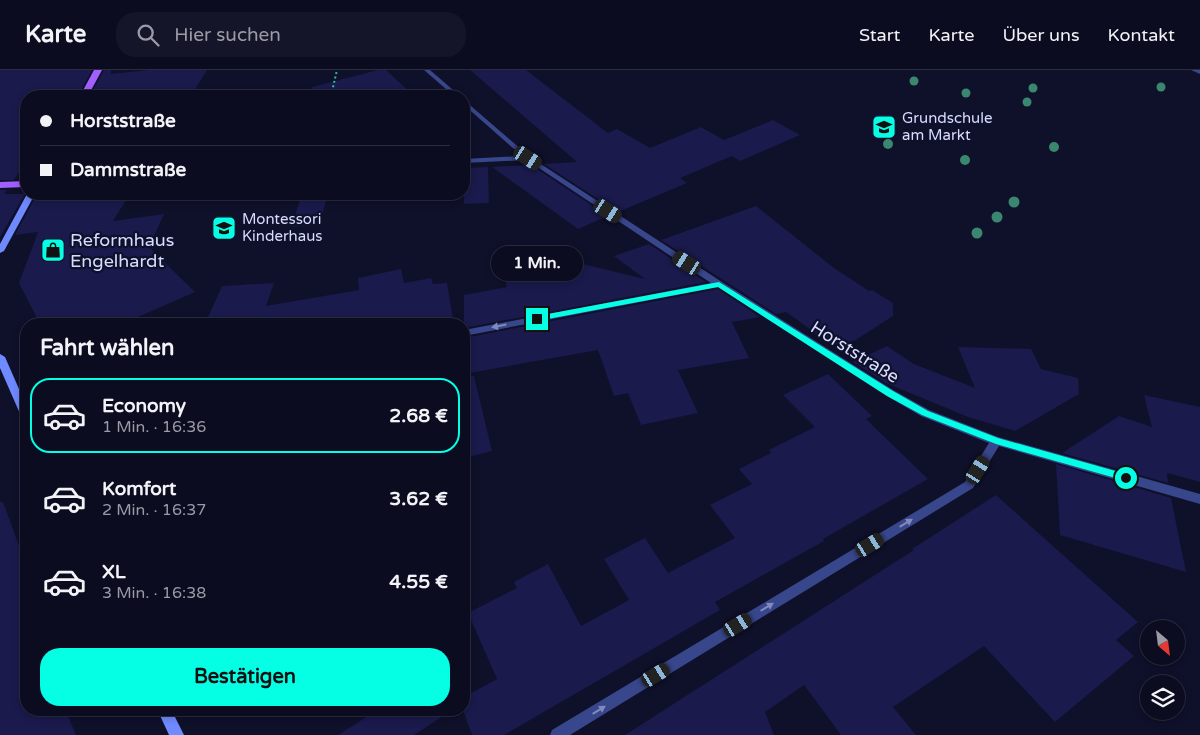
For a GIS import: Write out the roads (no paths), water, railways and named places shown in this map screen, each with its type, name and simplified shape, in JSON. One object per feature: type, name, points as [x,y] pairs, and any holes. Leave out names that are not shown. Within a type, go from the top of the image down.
[{"type":"main road","points":[[87,90],[98,70]]},
{"type":"main road","points":[[0,185],[20,184]]},
{"type":"main road","points":[[0,252],[28,200]]},
{"type":"main road","points":[[1,364],[20,404]]},
{"type":"main road","points":[[168,716],[177,735]]},
{"type":"street","points":[[427,70],[450,90]]},
{"type":"street","points":[[1194,70],[1200,72]]},
{"type":"street","name":"Horststraße","points":[[470,107],[528,158],[719,284],[890,393],[925,413],[996,440],[1200,499]]},
{"type":"street","points":[[470,161],[528,158]]},
{"type":"street","points":[[470,331],[719,284]]},
{"type":"street","points":[[557,735],[969,485],[996,440]]},
{"type":"place","name":"Grundschule am Markt","points":[[884,127]]},
{"type":"place","name":"Montessori Kinderhaus","points":[[224,228]]},
{"type":"place","name":"Reformhaus Engelhardt","points":[[53,250]]}]
